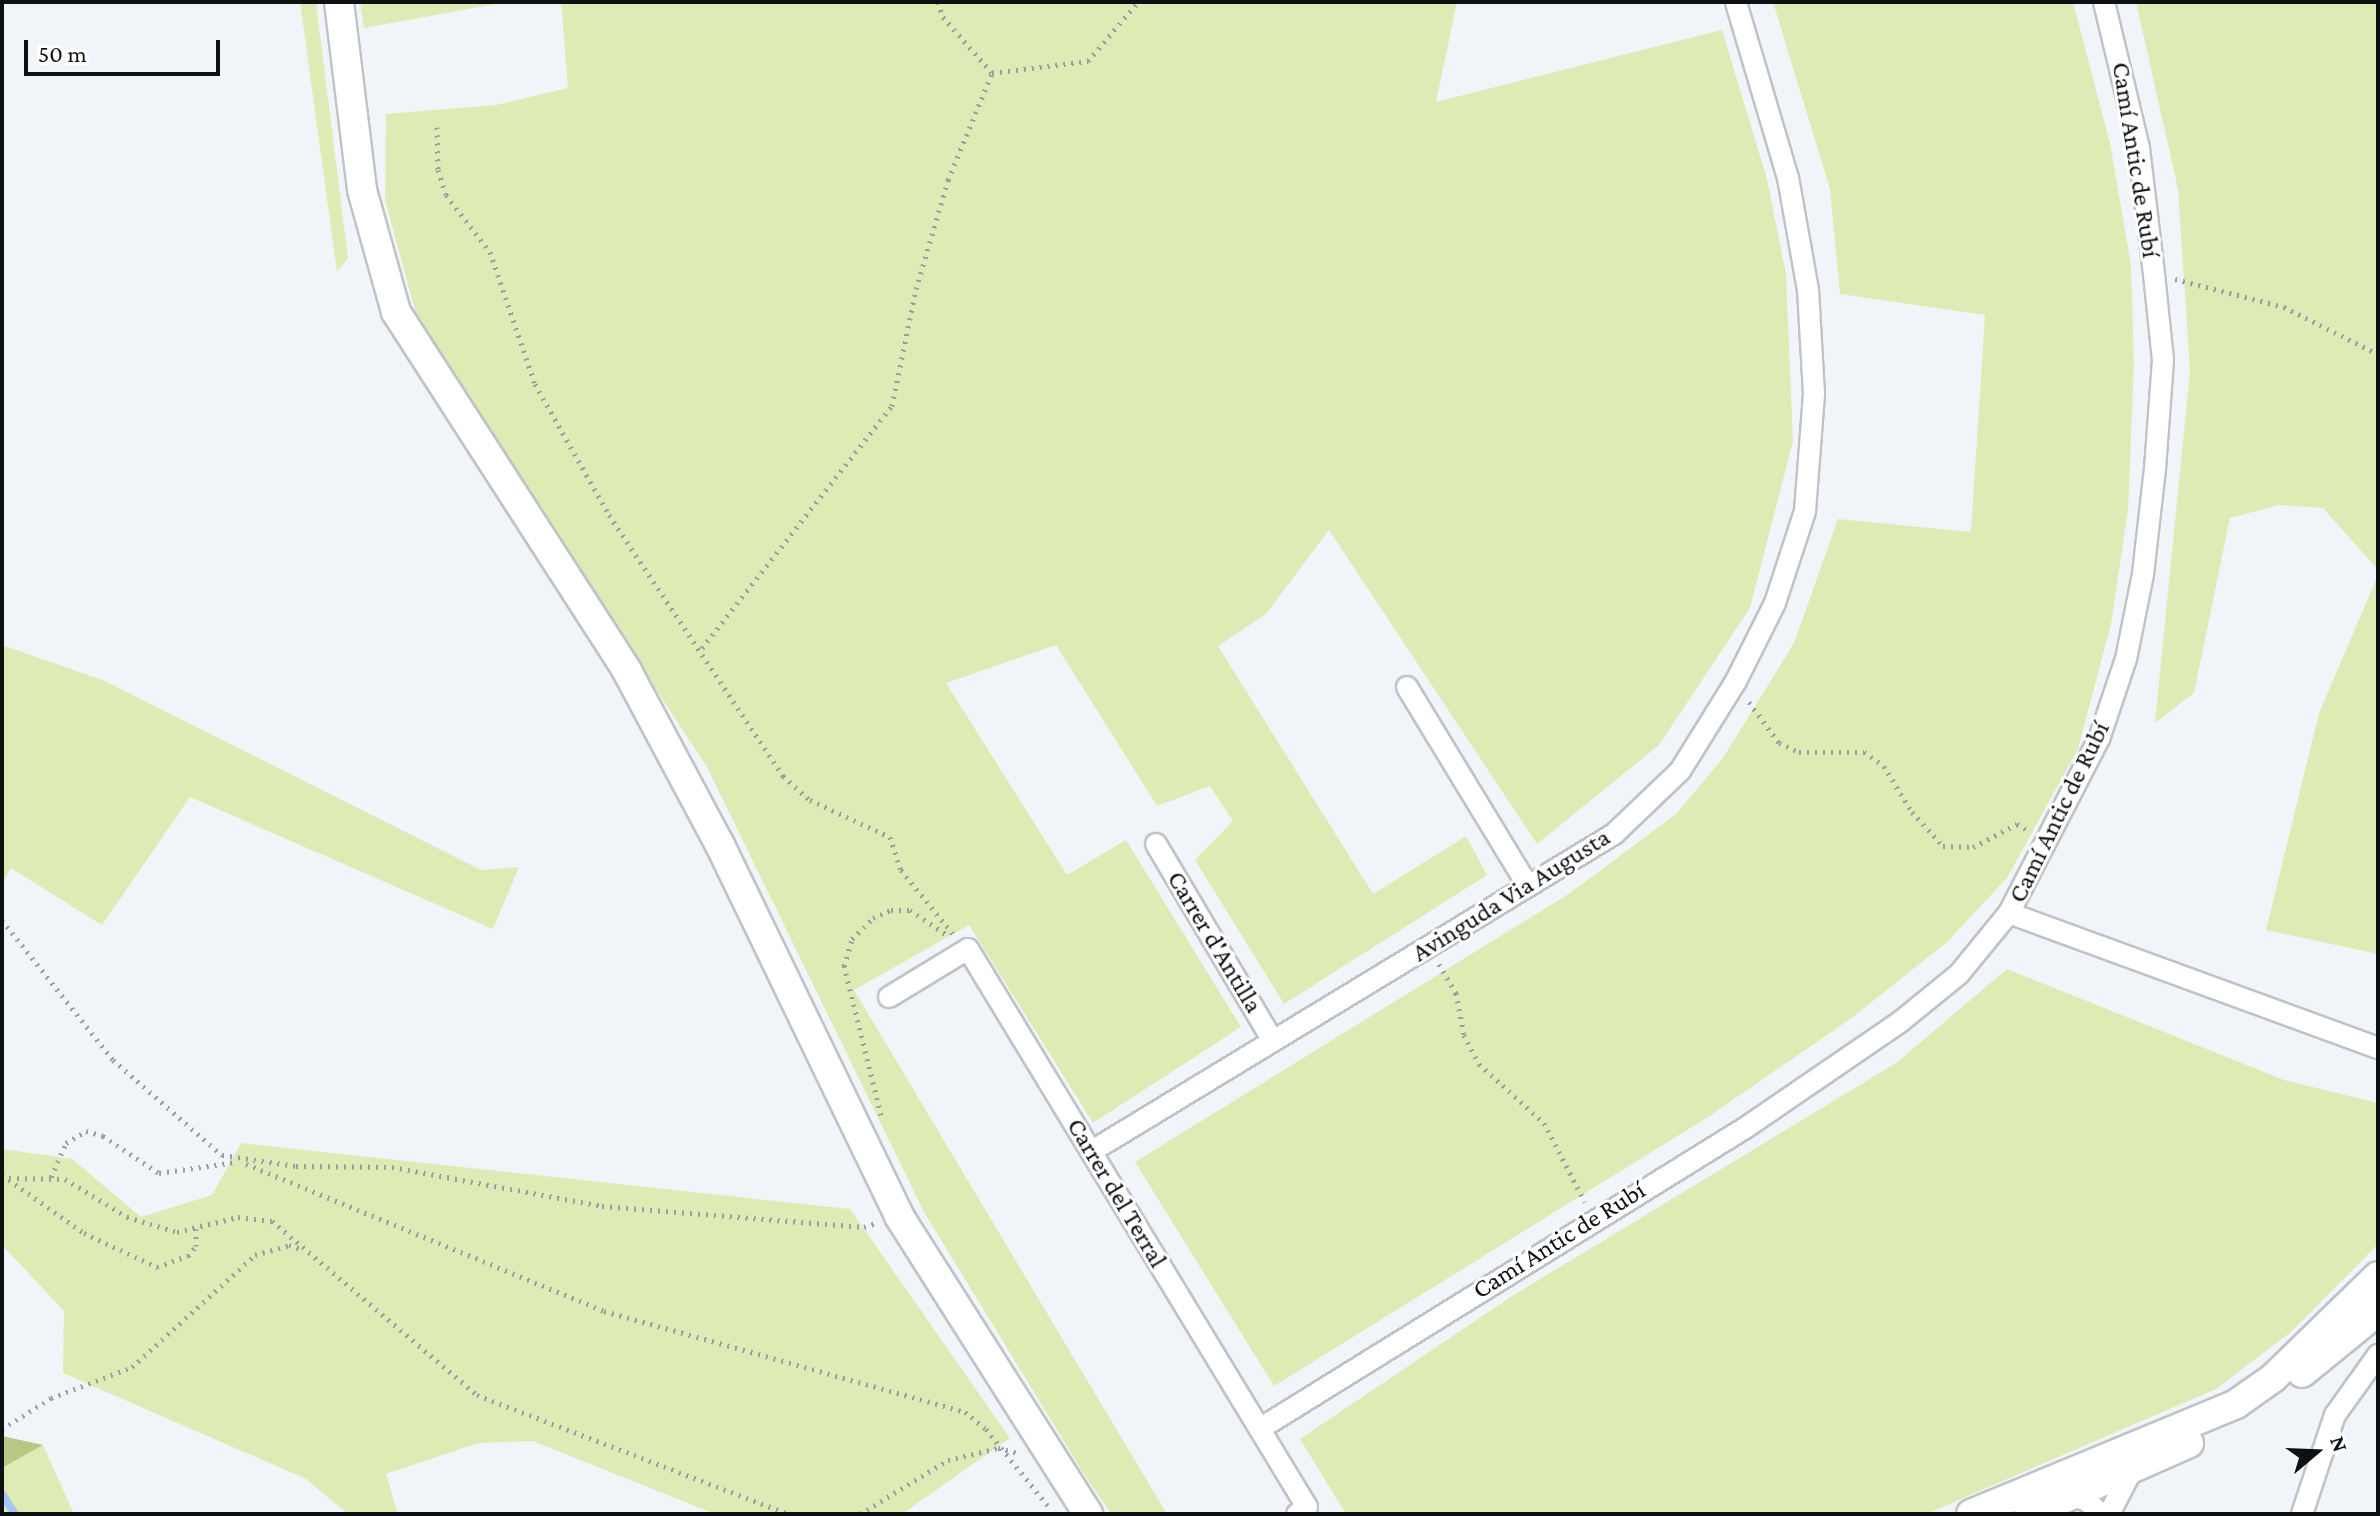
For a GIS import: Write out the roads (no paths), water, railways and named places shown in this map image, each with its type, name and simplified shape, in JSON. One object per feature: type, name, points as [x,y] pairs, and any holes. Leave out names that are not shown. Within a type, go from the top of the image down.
[{"type":"main road","points":[[339,2],[362,190],[396,312],[649,710],[899,1216],[1088,1514]]},
{"type":"main road","points":[[1971,1514],[2236,1404],[2283,1369],[2378,1276]]},
{"type":"main road","points":[[2029,1514],[2133,1468],[2262,1403],[2378,1311]]},
{"type":"street","name":"Avinguda Via Augusta","points":[[1092,1151],[1614,834],[1680,771],[1735,683],[1775,603],[1805,511],[1814,394],[1808,290],[1788,178],[1736,2]]},
{"type":"street","name":"Camí Antic de Rubí","points":[[1261,1428],[1593,1217],[1745,1128],[1900,1022],[1959,974],[2009,913],[2049,841],[2099,739],[2126,659],[2143,574],[2163,360],[2139,148],[2104,2]]},
{"type":"street","points":[[1407,687],[1528,886]]},
{"type":"street","name":"Carrer d'Antilla","points":[[1156,844],[1273,1041]]},
{"type":"street","points":[[2009,913],[2378,1048]]},
{"type":"street","name":"Carrer del Terral","points":[[889,997],[968,949],[1261,1428],[1307,1507],[1297,1514]]},
{"type":"street","points":[[2302,1514],[2335,1415],[2378,1355]]},
{"type":"street","points":[[2109,1514],[2133,1468]]},
{"type":"street","points":[[2000,1500],[2051,1491],[2076,1494],[2101,1514]]},
{"type":"waterway","points":[[2,1494],[15,1514]]}]
